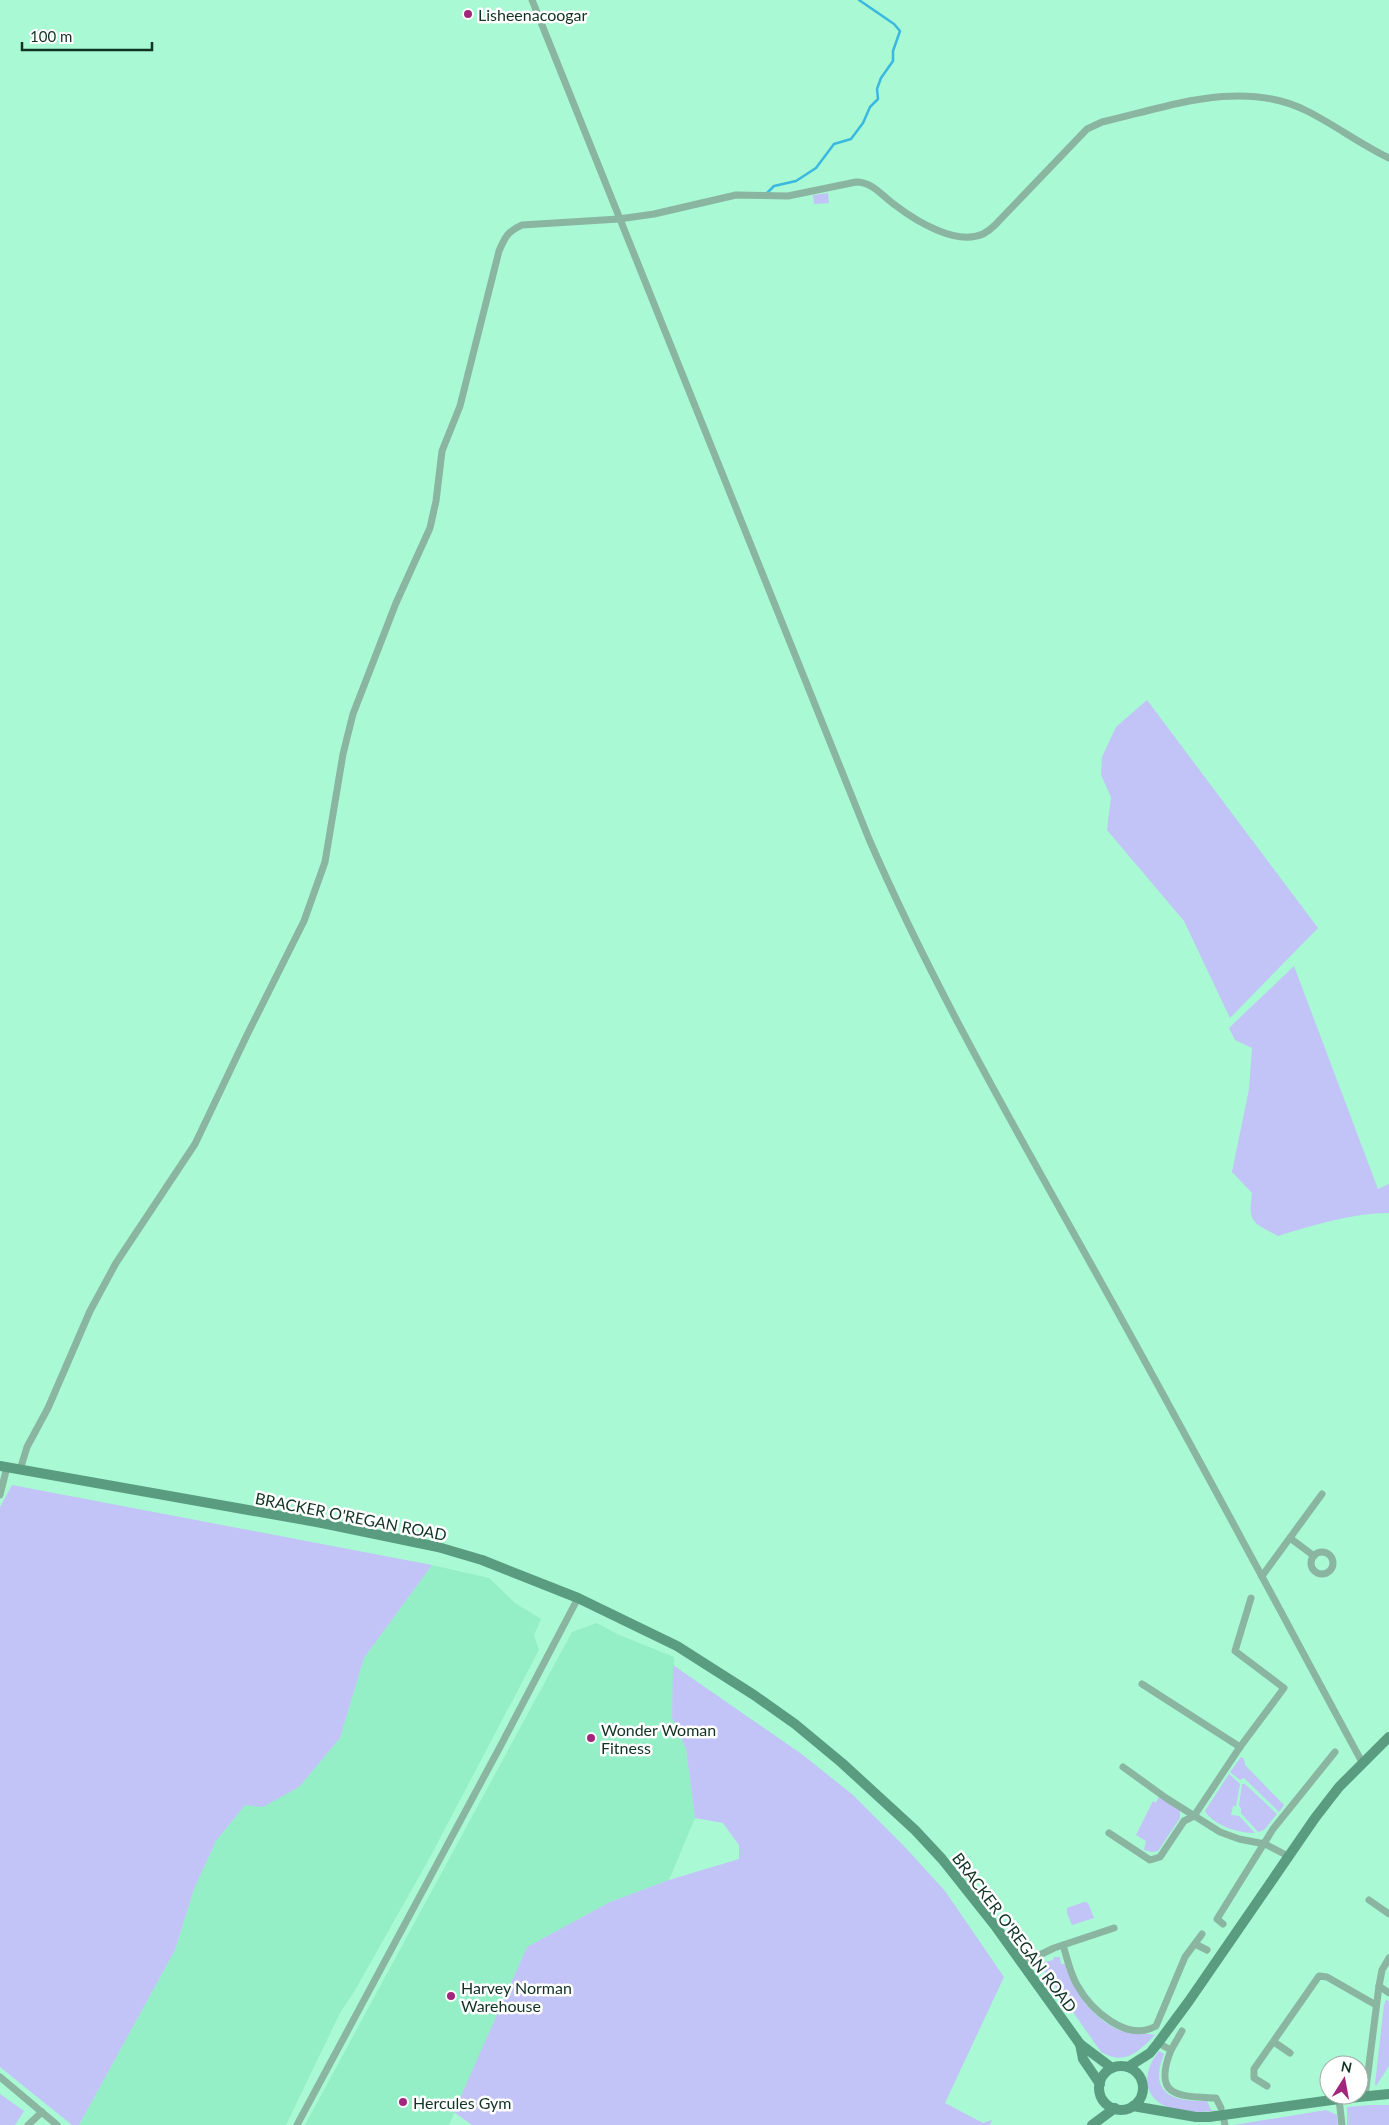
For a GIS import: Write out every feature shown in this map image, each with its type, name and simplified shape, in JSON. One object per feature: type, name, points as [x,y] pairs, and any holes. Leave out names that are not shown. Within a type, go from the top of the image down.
[{"type":"main road","name":"BRACKER O'REGAN ROAD","points":[[3,1467],[397,1537],[482,1560],[578,1598],[661,1637],[712,1667],[794,1724],[842,1763],[915,1830],[942,1859],[1023,1963],[1080,2044],[1112,2068]]},
{"type":"main road","points":[[1128,2067],[1150,2052],[1158,2043],[1189,2002],[1288,1856],[1339,1787],[1389,1736]]},
{"type":"main road","name":"BRACKER O'REGAN ROAD","points":[[1080,2044],[1083,2059],[1100,2084]]},
{"type":"main road","points":[[1102,2098],[1107,2104],[1115,2108],[1127,2109],[1133,2106],[1142,2094],[1140,2077],[1150,2052]]},
{"type":"main road","points":[[1093,2123],[1102,2098],[1100,2084],[1104,2074],[1112,2068],[1121,2066],[1128,2067],[1140,2077]]},
{"type":"main road","points":[[1142,2094],[1162,2110]]},
{"type":"main road","points":[[1369,2096],[1389,2094]]},
{"type":"main road","points":[[1133,2106],[1196,2117],[1223,2116],[1319,2102]]},
{"type":"main road","points":[[1093,2123],[1115,2108]]},
{"type":"street","points":[[532,0],[869,839],[892,890],[930,969],[994,1089],[1212,1483],[1362,1762]]},
{"type":"street","points":[[20,1470],[27,1447],[48,1408],[90,1311],[116,1263],[195,1144],[304,921],[324,862],[343,754],[353,714],[396,603],[430,528],[436,501],[442,451],[460,406],[491,282],[505,236],[511,230],[522,225],[619,220],[736,195],[788,196],[831,186],[864,182],[875,188],[895,205],[953,237],[983,234],[995,225],[1087,128],[1102,122],[1203,98],[1244,95],[1273,99],[1305,110],[1389,158]]},
{"type":"street","points":[[0,1495],[3,1467]]},
{"type":"street","points":[[1262,1576],[1322,1494]]},
{"type":"street","points":[[1290,1538],[1314,1556]]},
{"type":"street","points":[[297,2125],[502,1745],[578,1598]]},
{"type":"street","points":[[1109,1833],[1150,1860],[1160,1857],[1184,1821],[1194,1816],[1240,1747],[1284,1688],[1235,1651],[1251,1598]]},
{"type":"street","points":[[1142,1684],[1240,1747]]},
{"type":"street","points":[[1223,1924],[1217,1919],[1273,1829],[1335,1752]]},
{"type":"street","points":[[1122,1766],[1194,1816],[1227,1836],[1265,1844],[1288,1856]]},
{"type":"street","points":[[1369,1900],[1389,1914]]},
{"type":"street","points":[[1023,1963],[1063,1945],[1114,1928]]},
{"type":"street","points":[[1063,1945],[1078,1986],[1088,2000],[1102,2014],[1126,2030],[1139,2031],[1150,2030],[1156,2026],[1185,1957],[1202,1934]]},
{"type":"street","points":[[1195,1944],[1207,1950]]},
{"type":"street","points":[[1369,2069],[1378,1986],[1382,1970],[1389,1958]]},
{"type":"street","points":[[1267,2086],[1254,2078],[1254,2069],[1316,1979],[1321,1976],[1327,1977],[1376,2005]]},
{"type":"street","points":[[1378,1986],[1389,1992]]},
{"type":"street","points":[[1182,2031],[1171,2050],[1164,2076],[1168,2089],[1180,2096],[1216,2098],[1223,2116]]},
{"type":"street","points":[[1274,2042],[1290,2053]]},
{"type":"street","points":[[1158,2043],[1171,2050]]},
{"type":"street","points":[[0,2078],[57,2125]]},
{"type":"street","points":[[1340,2105],[1342,2125]]},
{"type":"street","points":[[28,2125],[42,2112]]},
{"type":"shaded area","points":[[828,193],[829,203],[814,204],[813,195]]},
{"type":"shaded area","points":[[1147,700],[1318,928],[1230,1018],[1184,921],[1107,830],[1111,797],[1101,775],[1102,757],[1116,727]]},
{"type":"shaded area","points":[[1294,966],[1378,1189],[1389,1184],[1389,1213],[1347,1217],[1278,1236],[1262,1228],[1254,1220],[1251,1210],[1252,1193],[1232,1172],[1249,1089],[1252,1048],[1235,1040],[1229,1028]]},
{"type":"shaded area","points":[[12,1485],[432,1565],[364,1658],[340,1738],[299,1787],[263,1807],[245,1805],[216,1841],[194,1889],[175,1950],[79,2125],[72,2125],[0,2067],[0,1507]]},
{"type":"shaded area","points":[[432,1565],[489,1578],[515,1603],[541,1619],[534,1635],[539,1650],[429,1859],[354,1992],[340,2013],[286,2125],[79,2125],[175,1950],[194,1889],[216,1841],[245,1805],[263,1806],[299,1787],[340,1738],[364,1658]]},
{"type":"shaded area","points":[[597,1623],[617,1634],[674,1657],[672,1718],[686,1749],[695,1818],[669,1880],[610,1902],[527,1947],[449,2125],[305,2125],[572,1632]]},
{"type":"shaded area","points":[[673,1665],[803,1755],[853,1795],[904,1846],[945,1891],[1004,1977],[945,2103],[983,2123],[992,2120],[990,2125],[472,2125],[454,2112],[527,1947],[610,1902],[669,1880],[739,1859],[739,1845],[723,1823],[695,1818],[686,1749],[672,1718]]},
{"type":"shaded area","points":[[1241,1757],[1244,1759],[1245,1765],[1284,1805],[1279,1812],[1244,1778],[1240,1780],[1230,1772]]},
{"type":"shaded area","points":[[1229,1774],[1240,1784],[1236,1806],[1233,1806],[1231,1815],[1239,1816],[1255,1833],[1227,1828],[1214,1821],[1205,1811]]},
{"type":"shaded area","points":[[1242,1784],[1245,1784],[1277,1814],[1264,1830],[1258,1832],[1241,1813],[1239,1806]]},
{"type":"shaded area","points":[[1159,1796],[1180,1810],[1180,1818],[1158,1851],[1152,1852],[1144,1850],[1146,1841],[1136,1835],[1153,1801],[1156,1803]]},
{"type":"shaded area","points":[[1084,1902],[1088,1903],[1094,1918],[1072,1925],[1067,1908]]},
{"type":"shaded area","points":[[1054,1957],[1060,1957],[1061,1964],[1065,1964],[1080,1995],[1095,2014],[1105,2022],[1125,2032],[1155,2035],[1137,2052],[1131,2055],[1117,2058],[1101,2052],[1040,1965],[1041,1963],[1053,1960]]},
{"type":"shaded area","points":[[1386,2000],[1389,2001],[1389,2066],[1376,2086],[1384,2005]]},
{"type":"shaded area","points":[[1159,2051],[1164,2054],[1159,2078],[1162,2087],[1167,2093],[1184,2100],[1207,2101],[1211,2110],[1219,2111],[1196,2112],[1173,2109],[1155,2099],[1150,2092],[1147,2077],[1153,2059]]},
{"type":"shaded area","points":[[0,2094],[24,2111],[15,2125],[0,2125]]},
{"type":"shaded area","points":[[1389,2105],[1389,2125],[1347,2125],[1347,2107]]},
{"type":"shaded area","points":[[1326,2110],[1337,2115],[1338,2125],[1234,2125]]},
{"type":"waterway","points":[[766,194],[774,186],[796,181],[816,168],[834,144],[851,139],[863,123],[870,107],[878,99],[877,89],[881,78],[893,61],[893,51],[900,31],[894,24],[859,0]]},
{"type":"place","name":"Lisheenacoogar","points":[[468,14]]},
{"type":"place","name":"Wonder Woman Fitness","points":[[591,1738]]},
{"type":"place","name":"Harvey Norman Warehouse","points":[[451,1996]]},
{"type":"place","name":"Hercules Gym","points":[[403,2102]]}]
